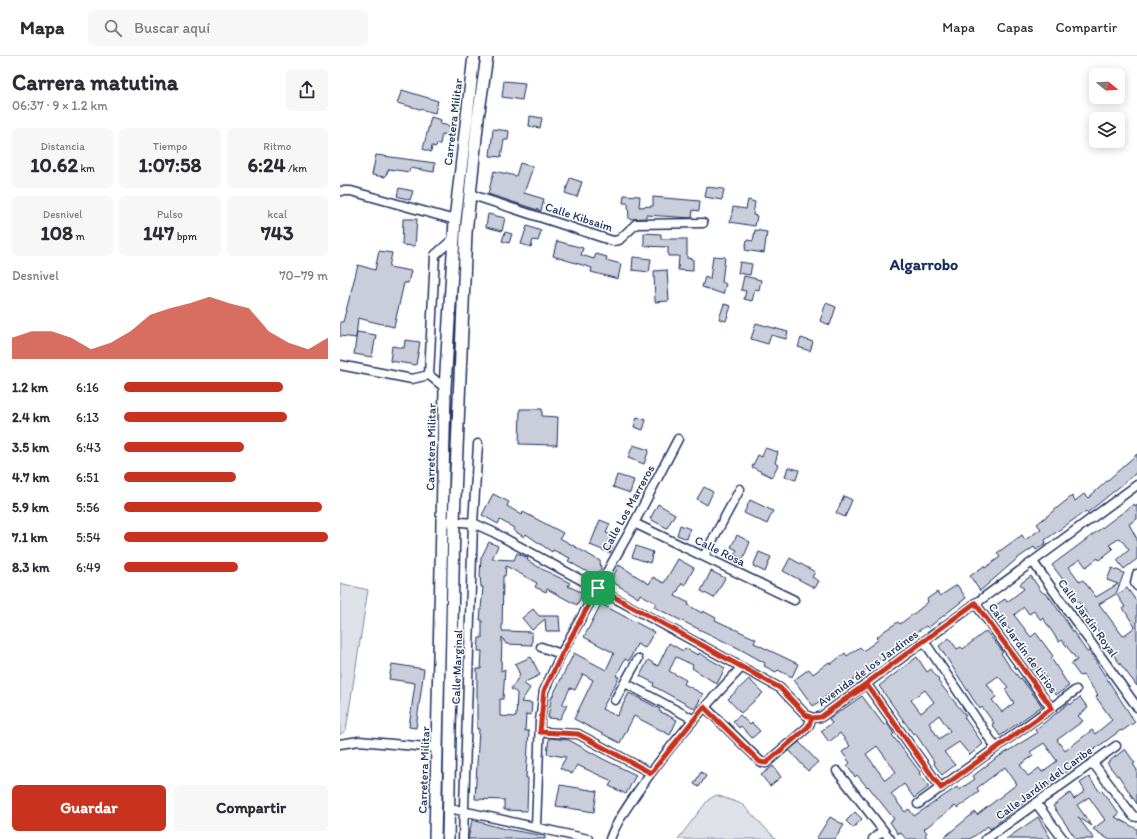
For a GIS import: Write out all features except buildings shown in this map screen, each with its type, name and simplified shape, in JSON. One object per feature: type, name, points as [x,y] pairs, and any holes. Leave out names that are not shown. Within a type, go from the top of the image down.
[{"type":"main road","name":"Carretera Militar","points":[[435,839],[445,388],[455,220],[474,56]]},
{"type":"main road","name":"Carretera Militar","points":[[448,839],[454,521],[469,194],[487,56]]},
{"type":"street","points":[[340,191],[351,191],[455,220]]},
{"type":"street","name":"Calle Kibsaim","points":[[469,194],[613,241],[620,240],[636,224],[703,224]]},
{"type":"street","points":[[429,375],[435,255],[454,238]]},
{"type":"street","points":[[340,365],[412,379],[429,375]]},
{"type":"street","points":[[429,375],[445,388]]},
{"type":"street","name":"Calle Los Marreros","points":[[536,827],[540,732],[544,691],[562,654],[678,439]]},
{"type":"street","name":"Calle Marginal","points":[[463,839],[473,523],[478,444]]},
{"type":"street","name":"Avenida de los Jardines","points":[[442,520],[473,523],[493,532],[598,588],[742,666],[784,692],[806,715],[812,718],[821,717],[867,685],[975,603],[1137,485]]},
{"type":"street","points":[[704,556],[740,489]]},
{"type":"street","name":"Calle Rosa","points":[[634,523],[794,600]]},
{"type":"street","name":"Calle Jardín Royal","points":[[1033,562],[1137,707]]},
{"type":"street","points":[[1137,574],[1135,583],[1137,586]]},
{"type":"street","name":"Calle Jardín de Lirios","points":[[975,603],[1052,708]]},
{"type":"street","points":[[924,641],[996,748]]},
{"type":"street","points":[[541,647],[562,654]]},
{"type":"street","points":[[615,700],[638,659]]},
{"type":"street","points":[[610,839],[614,827],[651,773],[693,719],[742,666]]},
{"type":"street","points":[[625,683],[693,719]]},
{"type":"street","points":[[867,685],[941,788]]},
{"type":"street","points":[[918,804],[1076,690]]},
{"type":"street","points":[[704,707],[760,762],[766,763],[808,727],[812,718]]},
{"type":"street","points":[[540,732],[578,734],[651,773]]},
{"type":"street","points":[[340,744],[359,741],[438,748]]},
{"type":"street","name":"Calle Jardín del Caribe","points":[[986,839],[1116,746]]},
{"type":"street","points":[[1093,763],[1134,816],[1137,817]]},
{"type":"street","points":[[837,771],[890,839]]},
{"type":"street","points":[[1036,803],[1062,839]]},
{"type":"street","points":[[449,808],[588,839]]},
{"type":"street","points":[[873,839],[883,830]]},
{"type":"shaded area","points":[[340,583],[368,590],[346,730],[340,735]]},
{"type":"shaded area","points":[[716,795],[742,804],[776,839],[678,839],[708,800]]},
{"type":"district","name":"Algarrobo","points":[[924,264]]},
{"type":"route","points":[[598,588],[562,654],[544,691],[540,732],[578,734],[651,773],[704,707],[760,762],[766,763],[808,727],[812,718],[821,717],[867,685],[941,788],[1052,708],[975,603],[867,685],[821,717],[812,718],[806,715],[780,688],[598,588]]}]
